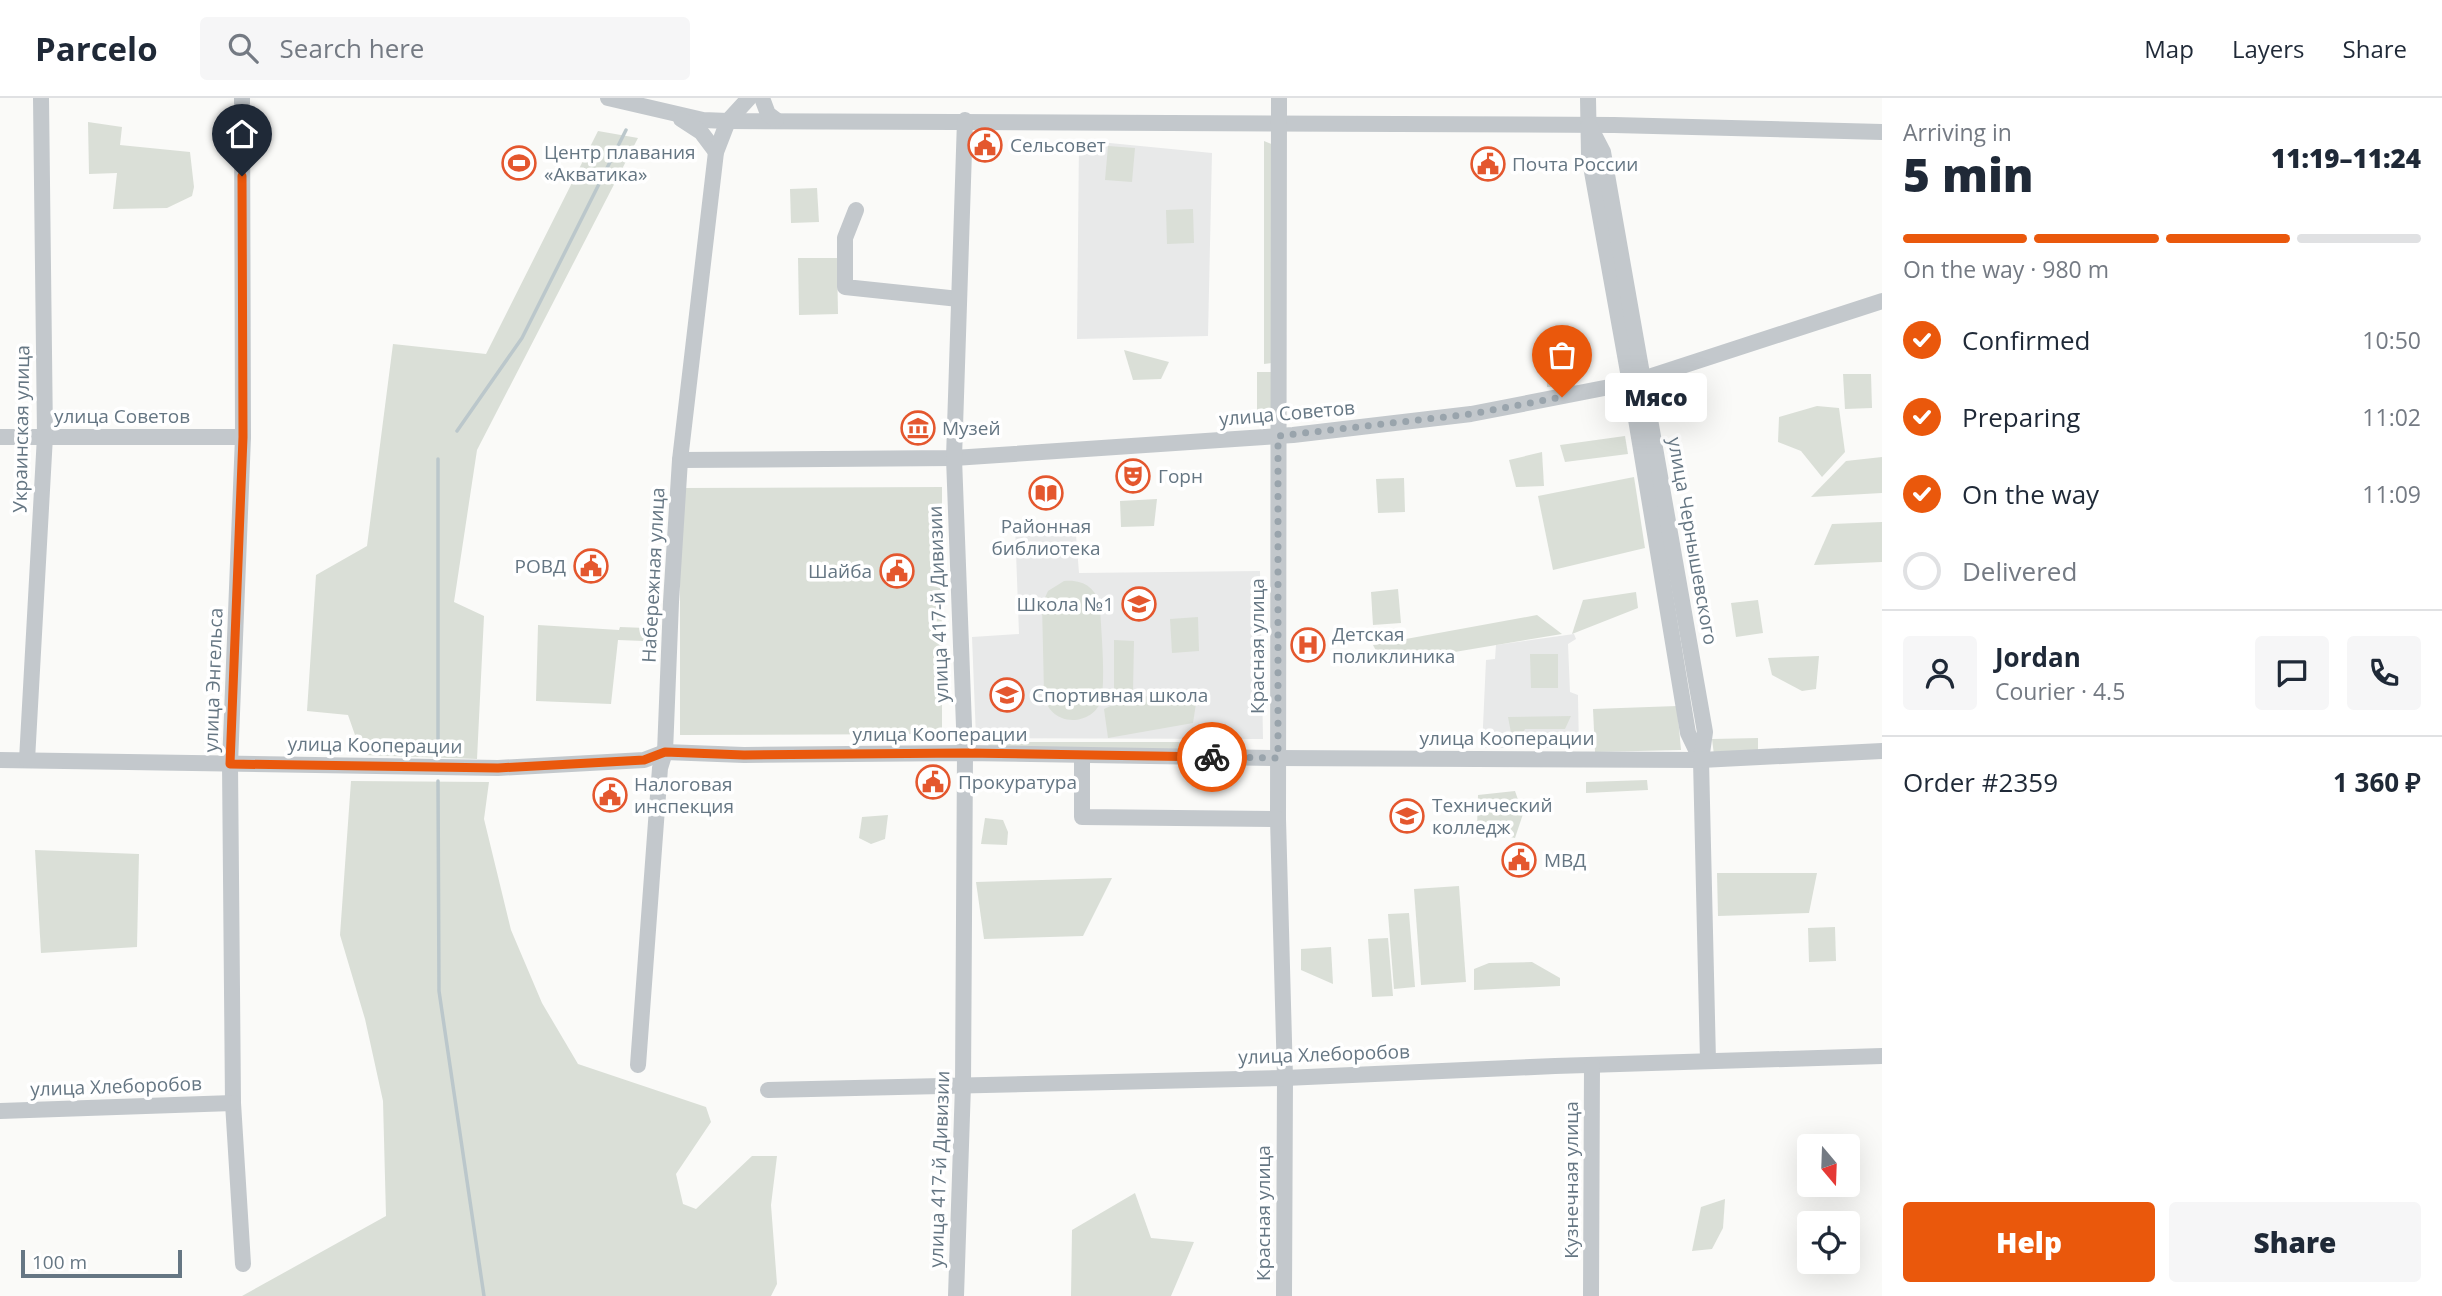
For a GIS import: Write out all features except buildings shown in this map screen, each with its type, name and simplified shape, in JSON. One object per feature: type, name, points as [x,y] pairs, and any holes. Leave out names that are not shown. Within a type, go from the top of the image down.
[{"type":"street","name":"Украинская улица","points":[[27,760],[45,436],[41,98]]},
{"type":"street","name":"улица Энгельса","points":[[242,98],[243,437],[230,764],[233,1103],[243,1264]]},
{"type":"street","points":[[608,98],[703,120],[728,121],[1279,122],[1589,125],[1882,132]]},
{"type":"street","name":"Набережная улица","points":[[638,1065],[660,768],[665,752],[680,460],[716,152],[728,121],[749,98]]},
{"type":"street","points":[[762,98],[768,114],[776,120]]},
{"type":"street","name":"Красная улица","points":[[1279,98],[1278,819],[1285,1078],[1284,1296]]},
{"type":"street","name":"улица Чернышевского","points":[[1588,98],[1589,125],[1603,152],[1688,733],[1701,760],[1708,1061]]},
{"type":"street","points":[[669,112],[701,132],[716,152]]},
{"type":"street","name":"улица 417-й Дивизии","points":[[956,1296],[962,1085],[965,753],[954,458],[965,120]]},
{"type":"street","points":[[856,210],[845,238],[845,287],[959,299]]},
{"type":"street","name":"улица Советов","points":[[680,460],[954,458],[1278,436],[1471,414],[1637,381],[1882,300]]},
{"type":"street","name":"улица Советов","points":[[0,437],[243,437]]},
{"type":"street","name":"улица Кооперации","points":[[0,760],[498,768],[644,760],[665,752],[779,755],[965,753],[1701,760],[1882,751]]},
{"type":"street","points":[[1082,755],[1082,817],[1278,819]]},
{"type":"street","name":"улица Хлеборобов","points":[[768,1090],[1285,1078],[1882,1056]]},
{"type":"street","name":"Кузнечная улица","points":[[1591,1296],[1592,1065]]},
{"type":"street","name":"улица Хлеборобов","points":[[0,1111],[233,1103]]},
{"type":"shaded area","points":[[88,122],[122,127],[120,145],[190,152],[194,187],[192,196],[167,208],[113,209],[117,173],[89,174]]},
{"type":"shaded area","points":[[598,131],[638,138],[477,450],[454,602],[484,616],[477,759],[362,755],[348,715],[307,711],[316,575],[367,546],[393,344],[486,354]]},
{"type":"shaded area","points":[[1079,140],[1212,153],[1208,336],[1077,339]]},
{"type":"shaded area","points":[[1264,141],[1274,145],[1273,363],[1264,364]]},
{"type":"shaded area","points":[[1108,146],[1135,148],[1132,182],[1105,180]]},
{"type":"shaded area","points":[[817,188],[819,222],[791,223],[790,189]]},
{"type":"shaded area","points":[[1193,209],[1194,243],[1167,244],[1166,210]]},
{"type":"shaded area","points":[[798,258],[837,258],[838,314],[799,315]]},
{"type":"shaded area","points":[[1124,350],[1169,362],[1161,379],[1133,380]]},
{"type":"shaded area","points":[[1573,352],[1575,386],[1547,387],[1546,353]]},
{"type":"shaded area","points":[[1257,372],[1275,372],[1273,420],[1257,421]]},
{"type":"shaded area","points":[[1843,374],[1871,374],[1872,408],[1845,409]]},
{"type":"shaded area","points":[[1817,406],[1839,408],[1845,452],[1822,477],[1801,451],[1778,442],[1779,417]]},
{"type":"shaded area","points":[[1625,436],[1628,454],[1565,462],[1560,445]]},
{"type":"shaded area","points":[[1542,452],[1544,486],[1516,487],[1509,460]]},
{"type":"shaded area","points":[[1882,457],[1882,493],[1811,497],[1846,461]]},
{"type":"shaded area","points":[[1634,477],[1645,548],[1553,570],[1538,496]]},
{"type":"shaded area","points":[[1404,478],[1405,512],[1378,513],[1376,479]]},
{"type":"shaded area","points":[[942,487],[942,734],[680,735],[680,488]]},
{"type":"shaded area","points":[[1157,499],[1154,526],[1121,527],[1120,501]]},
{"type":"shaded area","name":"Школа №1","points":[[1075,522],[1079,573],[1260,571],[1263,739],[976,738],[972,637],[1019,634],[1015,525]]},
{"type":"shaded area","points":[[1882,522],[1882,562],[1814,565],[1832,524]]},
{"type":"shaded area","points":[[1064,581],[1088,586],[1096,595],[1100,607],[1103,668],[1101,700],[1091,714],[1074,720],[1055,714],[1047,705],[1044,693],[1042,604],[1048,591]]},
{"type":"shaded area","points":[[1398,589],[1401,623],[1373,625],[1371,592]]},
{"type":"shaded area","points":[[1636,592],[1638,608],[1572,634],[1583,600]]},
{"type":"shaded area","points":[[1758,600],[1763,633],[1736,637],[1731,603]]},
{"type":"shaded area","points":[[1537,615],[1562,634],[1383,664],[1373,645]]},
{"type":"shaded area","points":[[1198,617],[1199,651],[1172,653],[1170,619]]},
{"type":"shaded area","points":[[538,625],[619,630],[620,627],[646,628],[644,641],[618,640],[611,704],[536,701]]},
{"type":"shaded area","points":[[1574,634],[1576,639],[1568,644],[1570,692],[1578,695],[1579,748],[1482,748],[1486,660],[1495,659],[1496,645]]},
{"type":"shaded area","points":[[1114,640],[1134,641],[1133,692],[1114,693]]},
{"type":"shaded area","points":[[1530,654],[1558,654],[1558,688],[1531,688]]},
{"type":"shaded area","points":[[1819,656],[1816,689],[1802,691],[1772,675],[1768,658]]},
{"type":"shaded area","points":[[1132,696],[1197,697],[1193,723],[1108,738],[1104,709]]},
{"type":"shaded area","points":[[1677,706],[1681,750],[1595,752],[1593,709]]},
{"type":"shaded area","points":[[1571,716],[1565,729],[1525,729],[1519,740],[1512,738],[1508,717]]},
{"type":"shaded area","points":[[1758,738],[1758,753],[1714,755],[1712,739]]},
{"type":"shaded area","points":[[988,742],[1230,742],[1228,753],[989,750]]},
{"type":"shaded area","points":[[1647,780],[1648,790],[1586,793],[1586,782]]},
{"type":"shaded area","points":[[351,781],[489,782],[484,819],[511,930],[542,1003],[578,1064],[706,1107],[711,1122],[676,1174],[683,1204],[696,1209],[752,1156],[777,1156],[771,1205],[777,1284],[771,1296],[242,1296],[386,1216],[383,1101],[365,1019],[340,935]]},
{"type":"shaded area","points":[[1515,791],[1523,814],[1515,838],[1477,830],[1478,795]]},
{"type":"shaded area","points":[[888,815],[885,839],[871,844],[859,838],[862,817]]},
{"type":"shaded area","points":[[985,818],[1003,820],[1008,832],[1007,845],[981,844]]},
{"type":"shaded area","points":[[35,850],[139,854],[137,947],[41,953]]},
{"type":"shaded area","points":[[1717,873],[1817,873],[1809,913],[1718,916]]},
{"type":"shaded area","points":[[1112,878],[1083,936],[984,939],[976,882]]},
{"type":"shaded area","points":[[1459,886],[1466,982],[1421,985],[1414,889]]},
{"type":"shaded area","points":[[1409,913],[1415,987],[1394,989],[1388,914]]},
{"type":"shaded area","points":[[1835,927],[1836,961],[1809,962],[1808,928]]},
{"type":"shaded area","points":[[1388,938],[1393,996],[1372,997],[1368,939]]},
{"type":"shaded area","points":[[1331,947],[1333,984],[1301,970],[1301,949]]},
{"type":"shaded area","points":[[1532,962],[1560,978],[1560,986],[1474,990],[1474,969],[1489,963]]},
{"type":"shaded area","points":[[1135,1193],[1151,1238],[1194,1242],[1171,1296],[1071,1296],[1072,1230]]},
{"type":"shaded area","points":[[1725,1199],[1723,1228],[1712,1249],[1692,1251],[1701,1207]]},
{"type":"waterway","points":[[457,431],[522,338],[626,130]]},
{"type":"waterway","points":[[438,459],[438,759]]},
{"type":"waterway","points":[[438,781],[439,991],[484,1296]]},
{"type":"way so far","points":[[1212,757],[1278,758],[1278,436],[1471,414],[1562,397]]},
{"type":"place","name":"Сельсовет","points":[[985,145]]},
{"type":"place","name":"Центр плавания «Акватика»","points":[[519,163]]},
{"type":"place","name":"Почта России","points":[[1488,164]]},
{"type":"place","name":"Мясо","points":[[1562,397]]},
{"type":"place","name":"Музей","points":[[918,428]]},
{"type":"place","name":"Горн","points":[[1133,476]]},
{"type":"place","name":"Районная библиотека","points":[[1046,493]]},
{"type":"place","name":"РОВД","points":[[591,566]]},
{"type":"place","name":"Шайба","points":[[897,571]]},
{"type":"place","name":"Школа №1","points":[[1139,604]]},
{"type":"place","name":"Детская поликлиника","points":[[1308,645]]},
{"type":"place","name":"Спортивная школа","points":[[1007,695]]},
{"type":"place","name":"Прокуратура","points":[[933,782]]},
{"type":"place","name":"Налоговая инспекция","points":[[610,795]]},
{"type":"place","name":"Технический колледж","points":[[1407,816]]},
{"type":"place","name":"МВД","points":[[1519,860]]},
{"type":"route","points":[[242,176],[243,437],[230,764],[498,768],[644,760],[665,752],[744,755],[965,753],[1212,757]]}]
